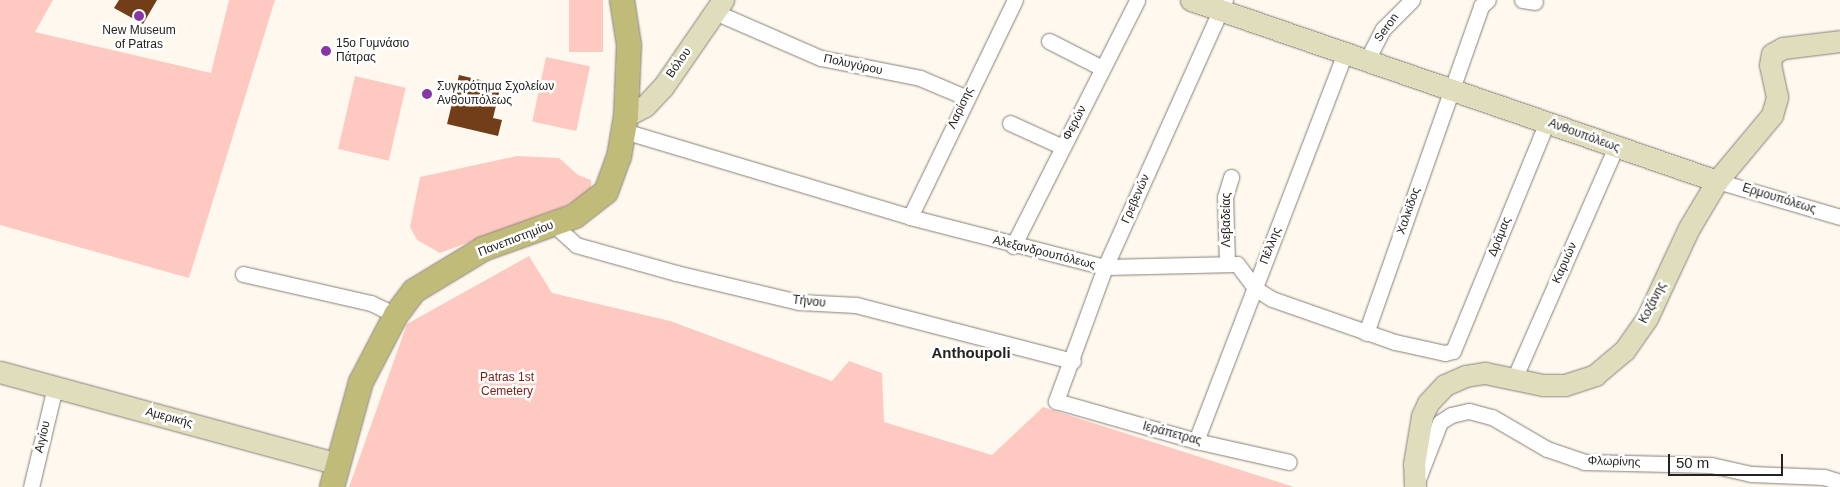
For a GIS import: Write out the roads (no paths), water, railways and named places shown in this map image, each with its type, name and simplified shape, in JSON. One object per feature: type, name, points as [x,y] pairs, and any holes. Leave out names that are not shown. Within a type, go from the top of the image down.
[{"type":"main road","name":"Πανεπιστημίου","points":[[332,487],[361,382],[396,315],[414,291],[483,249],[583,212],[606,192],[625,124],[629,45],[622,0]]},
{"type":"street","name":"Λαρίσης","points":[[910,217],[965,97],[1015,0]]},
{"type":"street","name":"Φερών","points":[[1013,246],[1137,0]]},
{"type":"street","name":"Ανθουπόλεως","points":[[1191,0],[1223,6],[1367,60],[1717,181]]},
{"type":"street","name":"Seron","points":[[1367,60],[1383,29],[1412,0]]},
{"type":"street","points":[[1452,90],[1481,6],[1488,0]]},
{"type":"street","name":"Βόλου","points":[[625,124],[658,93],[719,6]]},
{"type":"street","name":"Πολυγύρου","points":[[719,6],[821,58],[920,78],[965,97]]},
{"type":"street","name":"Γρεβενών","points":[[1056,401],[1073,361],[1105,267],[1223,6]]},
{"type":"street","points":[[1050,41],[1102,68]]},
{"type":"street","name":"Κοζάνης","points":[[1416,485],[1413,469],[1420,423],[1425,407],[1436,393],[1457,379],[1477,373],[1565,385],[1595,375],[1618,356],[1646,318],[1689,228],[1717,181],[1775,108],[1776,92],[1770,65],[1774,53],[1840,41]]},
{"type":"street","name":"Πέλλης","points":[[1196,441],[1345,52]]},
{"type":"street","name":"Χαλκίδος","points":[[1366,333],[1452,90]]},
{"type":"street","points":[[1010,122],[1062,147]]},
{"type":"street","name":"Δράμας","points":[[1366,333],[1421,349],[1453,351],[1547,122]]},
{"type":"street","name":"Αλεξανδρουπόλεως","points":[[625,124],[910,217],[1013,246],[1105,267],[1227,263]]},
{"type":"street","name":"Καρυών","points":[[1514,379],[1616,147]]},
{"type":"street","name":"Λεβαδείας","points":[[1227,263],[1225,196],[1231,178]]},
{"type":"street","name":"Ερμουπόλεως","points":[[1717,181],[1840,217]]},
{"type":"street","name":"Τήνου","points":[[553,224],[569,241],[588,250],[799,302],[856,305],[1073,361]]},
{"type":"street","points":[[1227,263],[1242,267],[1255,288],[1272,298],[1366,333]]},
{"type":"street","points":[[243,274],[371,303],[396,315]]},
{"type":"street","name":"Αμερικής","points":[[0,372],[338,464]]},
{"type":"street","name":"Αιγίου","points":[[31,487],[55,388]]},
{"type":"street","name":"Ιεράπετρας","points":[[1056,401],[1196,441],[1289,462]]},
{"type":"street","name":"Φλωρίνης","points":[[1416,485],[1440,422],[1451,415],[1469,411],[1492,417],[1547,449],[1584,462],[1711,466],[1751,474],[1810,475],[1840,482]]},
{"type":"street","points":[[1751,474],[1766,487]]},
{"type":"place","name":"New Museum of Patras","points":[[139,16]]},
{"type":"place","name":"15ο Γυμνάσιο Πάτρας","points":[[326,51]]},
{"type":"place","name":"Συγκρότημα Σχολείων Ανθουπόλεως","points":[[427,94]]},
{"type":"district","name":"Anthoupoli","points":[[971,353]]},
{"type":"park label","name":"Patras 1st Cemetery","points":[[507,385]]}]
